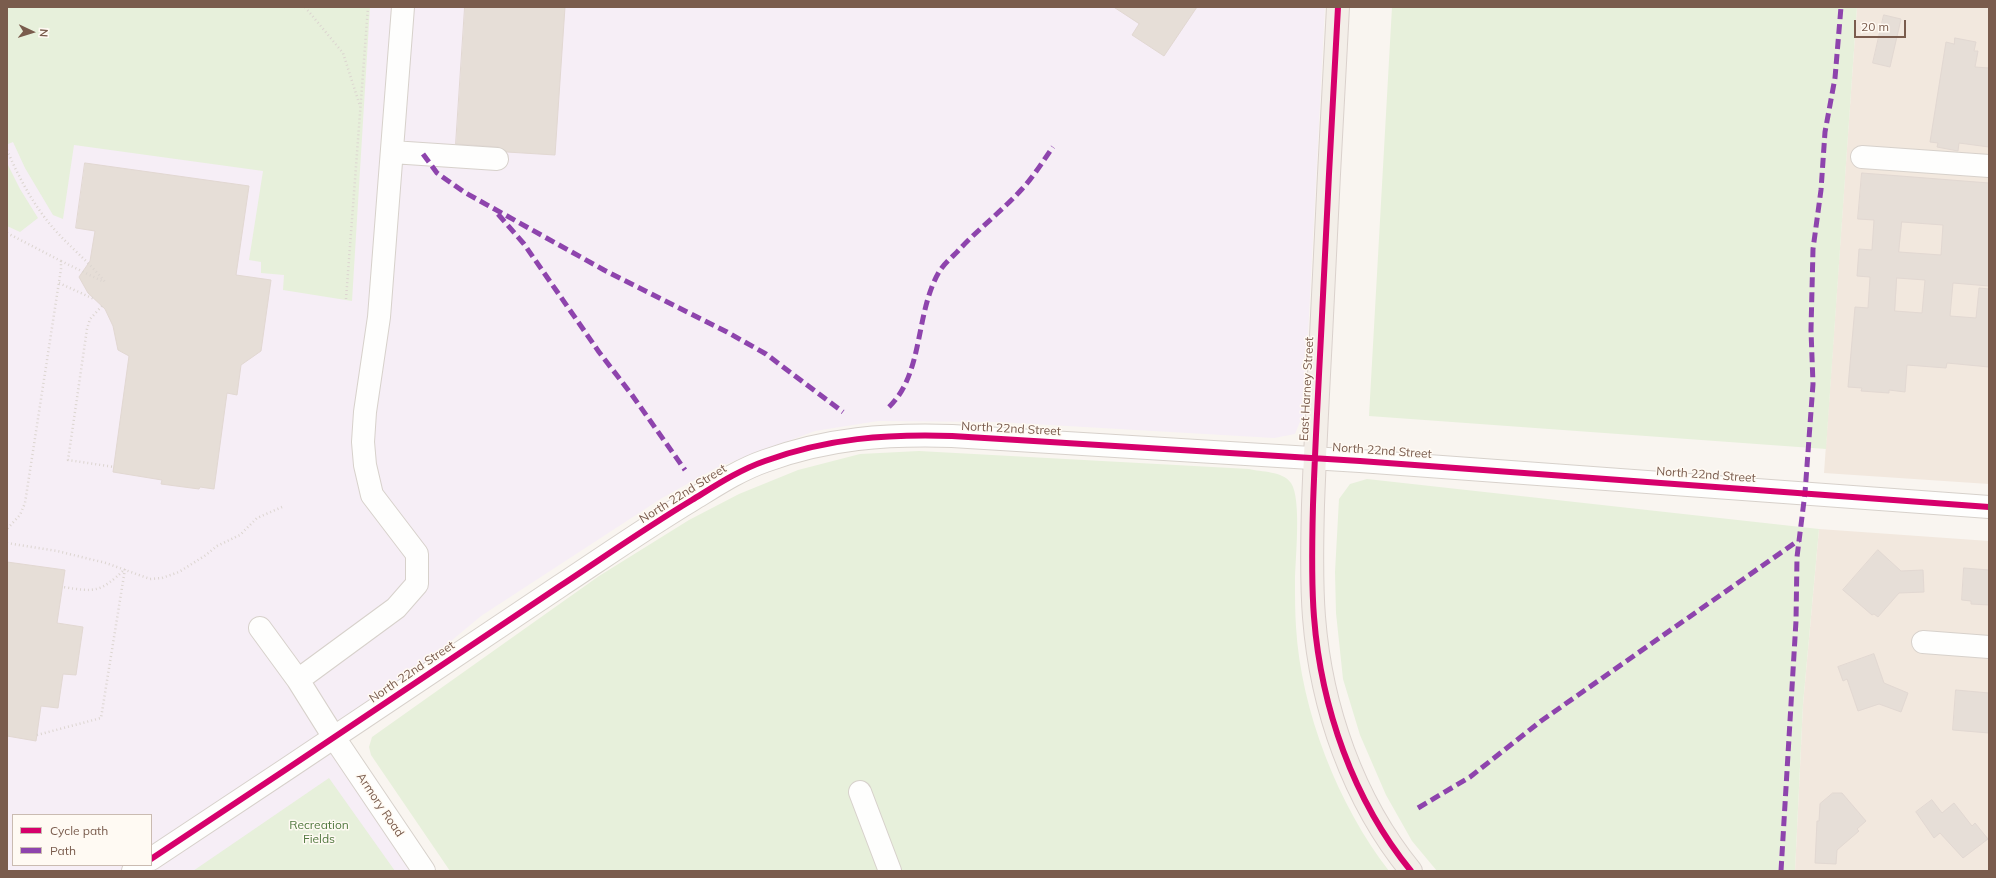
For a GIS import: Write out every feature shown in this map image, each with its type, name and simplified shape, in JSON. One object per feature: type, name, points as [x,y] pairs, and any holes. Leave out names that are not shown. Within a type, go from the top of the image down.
[{"type":"main road","name":"East Harney Street","points":[[1338,7],[1315,458],[1312,572],[1314,616],[1321,673],[1336,728],[1368,806],[1397,855],[1411,871]]},
{"type":"street","points":[[298,680],[396,608],[417,584],[417,554],[372,495],[364,465],[363,442],[365,412],[379,318],[403,7]]},
{"type":"street","points":[[392,152],[497,159]]},
{"type":"street","points":[[1862,157],[1989,166]]},
{"type":"street","name":"North 22nd Street","points":[[152,858],[335,739],[427,674],[668,514],[732,476],[762,461],[805,447],[856,438],[903,435],[1315,458],[1989,507]]},
{"type":"street","name":"Armory Road","points":[[260,628],[298,680],[335,739],[424,871]]},
{"type":"street","points":[[1923,642],[1989,647]]},
{"type":"street","points":[[860,792],[890,871]]},
{"type":"path","points":[[305,7],[343,53],[361,107]]},
{"type":"path","points":[[346,299],[368,7]]},
{"type":"path","points":[[7,150],[26,188],[40,210],[53,227],[105,282],[7,233]]},
{"type":"path","points":[[7,529],[20,515],[25,503],[59,283],[61,261]]},
{"type":"path","points":[[59,283],[94,299]]},
{"type":"path","points":[[102,306],[90,319],[87,329],[68,460],[114,467]]},
{"type":"path","points":[[7,543],[57,551],[106,563],[150,578],[162,578],[179,572],[217,546],[240,535],[257,518],[282,507]]},
{"type":"path","points":[[63,587],[89,591],[98,589],[110,584],[125,569]]},
{"type":"path","points":[[37,735],[100,718],[125,569]]},
{"type":"shaded area","points":[[7,7],[1325,7],[1304,412],[1295,434],[1274,438],[998,422],[878,421],[815,431],[716,468],[662,498],[481,616],[335,738],[420,871],[7,871]]},
{"type":"shaded area","points":[[1857,7],[1989,7],[1989,484],[1824,473]]},
{"type":"shaded area","points":[[1819,529],[1989,541],[1989,871],[1795,871],[1803,704]]},
{"type":"green space","points":[[7,7],[370,7],[352,301],[283,290],[284,275],[261,273],[261,262],[249,260],[263,171],[74,145],[63,219],[53,215],[25,168],[13,142],[8,144],[7,141]]},
{"type":"green space","points":[[1392,7],[1857,7],[1826,449],[1369,416]]},
{"type":"green space","points":[[7,163],[20,189],[38,218],[20,232],[7,226]]},
{"type":"green space","points":[[919,451],[1249,469],[1277,474],[1287,479],[1291,483],[1296,502],[1296,621],[1299,659],[1305,691],[1325,756],[1338,787],[1371,845],[1389,871],[450,871],[371,755],[369,747],[372,737],[599,576],[689,520],[739,494],[798,470],[860,454]]},
{"type":"green space","points":[[1367,479],[1819,529],[1803,704],[1795,871],[1437,871],[1412,841],[1386,795],[1360,735],[1343,679],[1336,613],[1335,572],[1339,499],[1350,484]]},
{"type":"green space","name":"Recreation Fields","points":[[329,778],[395,871],[193,871]]},
{"type":"building","points":[[465,7],[565,7],[555,155],[507,152],[498,147],[456,144]]},
{"type":"building","points":[[1114,7],[1197,7],[1164,56],[1132,35],[1139,24]]},
{"type":"building","points":[[1884,15],[1901,19],[1890,67],[1873,63]]},
{"type":"building","points":[[1955,38],[1976,42],[1974,51],[1978,51],[1975,67],[1989,68],[1989,147],[1959,143],[1958,151],[1937,147],[1938,143],[1930,142],[1946,42],[1954,44]]},
{"type":"building","points":[[85,163],[249,186],[236,275],[271,280],[261,351],[241,365],[237,395],[227,393],[214,489],[200,487],[199,489],[161,484],[162,480],[113,472],[129,356],[118,350],[113,326],[105,309],[88,293],[79,277],[90,261],[95,231],[76,228]]},
{"type":"building","points":[[1862,173],[1989,183],[1989,286],[1953,283],[1950,316],[1976,318],[1979,288],[1989,289],[1989,367],[1947,363],[1946,368],[1907,365],[1905,392],[1889,390],[1889,393],[1861,391],[1862,388],[1848,387],[1855,307],[1868,308],[1870,277],[1857,276],[1859,249],[1872,250],[1874,220],[1858,219]],"holes":[[[1902,222],[1943,225],[1941,255],[1899,252]],[[1897,278],[1925,280],[1922,313],[1895,311]]]},
{"type":"building","points":[[1878,550],[1901,571],[1923,570],[1924,592],[1899,593],[1878,617],[1874,614],[1872,615],[1843,590]]},
{"type":"building","points":[[7,562],[65,570],[57,623],[83,627],[76,675],[63,674],[58,708],[41,706],[36,741],[7,736]]},
{"type":"building","points":[[1964,568],[1989,570],[1989,605],[1971,604],[1971,601],[1962,600]]},
{"type":"building","points":[[1874,654],[1884,683],[1908,693],[1901,712],[1879,704],[1858,711],[1847,679],[1843,681],[1838,667]]},
{"type":"building","points":[[1956,690],[1989,693],[1989,733],[1953,730]]},
{"type":"building","points":[[1833,793],[1842,793],[1866,821],[1857,829],[1859,831],[1837,850],[1836,864],[1815,863],[1817,821],[1819,821],[1820,804]]},
{"type":"building","points":[[1932,800],[1942,813],[1954,803],[1972,826],[1975,823],[1988,839],[1963,858],[1940,833],[1934,838],[1916,812]]},
{"type":"marked path","points":[[1781,871],[1796,621],[1797,557],[1805,493],[1813,384],[1811,330],[1813,249],[1821,190],[1825,132],[1835,78],[1841,7]]},
{"type":"marked path","points":[[889,407],[900,393],[908,377],[914,360],[931,288],[939,272],[945,264],[1022,189],[1053,147]]},
{"type":"marked path","points":[[423,154],[437,173],[464,192],[604,270],[727,332],[766,354],[843,412]]},
{"type":"marked path","points":[[498,214],[524,244],[599,352],[632,395],[685,470]]},
{"type":"marked path","points":[[1418,808],[1470,777],[1541,721],[1799,540]]},
{"type":"cycle path","points":[[1338,7],[1314,484],[1312,561],[1314,617],[1324,685],[1332,718],[1343,751],[1372,814],[1390,843],[1411,871]]},
{"type":"cycle path","points":[[152,858],[626,542],[709,489],[765,461],[788,453],[834,442],[880,437],[952,436],[1360,461],[1989,507]]}]
